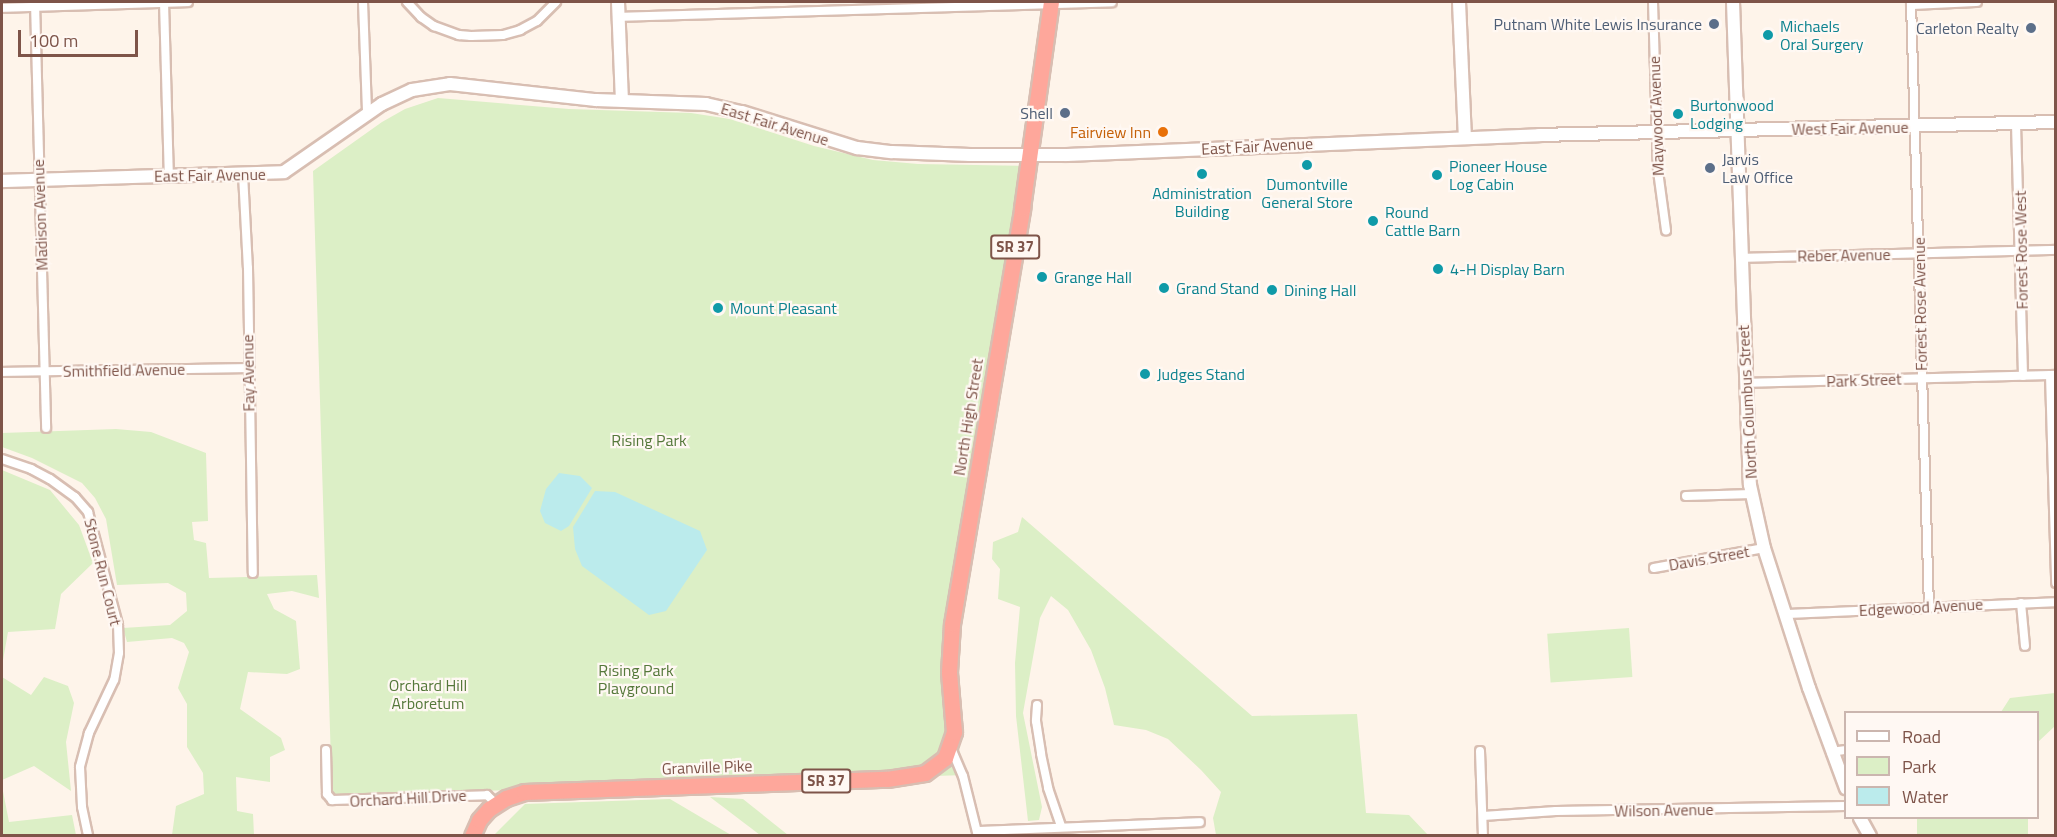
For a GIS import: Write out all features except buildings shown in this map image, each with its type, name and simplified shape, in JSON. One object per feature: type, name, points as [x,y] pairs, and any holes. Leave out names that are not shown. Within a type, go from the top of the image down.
[{"type":"highway","name":"North High Street","points":[[951,748],[954,732],[949,672],[952,624],[1029,156],[1051,2]]},
{"type":"highway","name":"Granville Pike","points":[[472,836],[479,820],[496,804],[514,795],[534,791],[908,777],[935,767],[945,758],[951,748]]},
{"type":"main road","points":[[618,2],[622,100]]},
{"type":"main road","points":[[1459,2],[1465,138]]},
{"type":"main road","name":"North Columbus Street","points":[[1733,2],[1745,383],[1752,494],[1764,548],[1844,785]]},
{"type":"main road","name":"East Fair Avenue","points":[[2,181],[284,172],[367,113],[412,90],[450,84],[566,98],[680,101],[722,107],[834,142],[875,150],[1029,156],[1465,138]]},
{"type":"main road","name":"West Fair Avenue","points":[[1465,138],[2055,123]]},
{"type":"main road","points":[[1861,819],[1870,836]]},
{"type":"street","points":[[164,2],[169,176]]},
{"type":"street","points":[[2,8],[35,4],[188,2]]},
{"type":"street","points":[[363,2],[367,113]]},
{"type":"street","points":[[407,2],[421,17],[434,26],[454,34],[471,36],[518,31],[537,21],[556,2]]},
{"type":"street","points":[[619,17],[726,8],[1112,2]]},
{"type":"street","name":"Maywood Avenue","points":[[1653,2],[1660,197],[1666,230]]},
{"type":"street","points":[[1911,3],[1977,2]]},
{"type":"street","name":"Forest Rose Avenue","points":[[1911,3],[1929,607]]},
{"type":"street","name":"Madison Avenue","points":[[35,4],[46,428]]},
{"type":"street","name":"Forest Rose West","points":[[2016,124],[2023,376]]},
{"type":"street","name":"Fay Avenue","points":[[243,174],[248,268],[247,368],[253,573]]},
{"type":"street","name":"Reber Avenue","points":[[1741,258],[2055,250]]},
{"type":"street","name":"Smithfield Avenue","points":[[2,372],[247,368]]},
{"type":"street","points":[[2053,375],[2055,583]]},
{"type":"street","name":"Park Street","points":[[1745,383],[2053,375]]},
{"type":"street","name":"Stone Run Court","points":[[2,459],[31,469],[50,479],[75,497],[88,512],[118,625],[119,653],[114,680],[89,733],[80,767],[82,807],[88,836]]},
{"type":"street","points":[[1686,496],[1752,494]]},
{"type":"street","name":"Davis Street","points":[[1654,568],[1764,548]]},
{"type":"street","name":"Edgewood Avenue","points":[[1786,614],[2055,602]]},
{"type":"street","points":[[2021,603],[2025,646]]},
{"type":"street","points":[[1037,705],[1036,722],[1041,753],[1048,788],[1061,826]]},
{"type":"street","name":"North High Street","points":[[951,748],[963,776],[977,833]]},
{"type":"street","name":"Orchard Hill Drive","points":[[326,750],[327,794],[332,800],[487,795],[496,804]]},
{"type":"street","points":[[1831,752],[1844,750]]},
{"type":"street","points":[[1480,751],[1483,836]]},
{"type":"street","name":"Wilson Avenue","points":[[1482,816],[1556,811],[1844,806]]},
{"type":"street","points":[[977,833],[1061,826],[1200,822]]},
{"type":"green space","name":"Rising Park","points":[[438,98],[569,109],[691,113],[730,119],[814,146],[873,160],[918,164],[1028,166],[952,624],[953,722],[965,775],[332,796],[313,171],[382,122],[405,109]]},
{"type":"green space","points":[[116,429],[151,432],[206,453],[208,521],[192,522],[194,540],[206,543],[209,578],[317,575],[319,598],[292,591],[267,594],[274,609],[296,621],[300,669],[287,674],[248,672],[240,709],[281,738],[285,750],[270,757],[270,782],[236,777],[237,811],[253,814],[254,835],[172,835],[176,806],[204,794],[203,773],[187,747],[187,704],[178,688],[189,652],[184,643],[172,638],[127,642],[123,628],[170,625],[187,611],[186,593],[168,583],[117,585],[106,519],[95,498],[82,483],[32,458],[2,447],[2,433]]},
{"type":"green space","points":[[2,470],[50,490],[79,525],[93,563],[61,594],[55,629],[8,632],[2,666]]},
{"type":"green space","points":[[1022,517],[1252,716],[1357,714],[1366,813],[1409,815],[1428,835],[1216,835],[1213,818],[1221,792],[1168,739],[1146,730],[1114,725],[1105,688],[1091,650],[1068,610],[1051,596],[1040,618],[1023,713],[1042,807],[1039,820],[1028,821],[1016,716],[1015,663],[1020,607],[998,599],[1000,569],[992,559],[993,542],[1018,532]]},
{"type":"green space","points":[[1629,628],[1632,677],[1551,683],[1547,634]]},
{"type":"green space","points":[[2,677],[31,695],[44,677],[68,686],[74,703],[66,742],[71,791],[34,766],[2,780]]},
{"type":"green space","points":[[2055,693],[2055,726],[2039,741],[2039,711],[2002,711],[2010,698]]},
{"type":"green space","points":[[2,786],[9,822],[72,815],[76,835],[2,835]]},
{"type":"green space","points":[[710,797],[743,799],[788,835],[760,835]]},
{"type":"green space","points":[[670,799],[731,835],[494,835],[525,804]]},
{"type":"green space","points":[[1917,819],[2028,819],[2028,836],[1917,836]]},
{"type":"water","points":[[559,473],[580,476],[592,488],[569,526],[561,531],[545,523],[540,511],[546,489]]},
{"type":"water","points":[[595,491],[615,492],[700,531],[707,550],[666,611],[649,615],[582,566],[575,549],[573,527]]},
{"type":"place","name":"Putnam White Lewis Insurance","points":[[1714,24]]},
{"type":"place","name":"Carleton Realty","points":[[2031,28]]},
{"type":"place","name":"Michaels Oral Surgery","points":[[1768,35]]},
{"type":"place","name":"Shell","points":[[1065,113]]},
{"type":"place","name":"Burtonwood Lodging","points":[[1678,114]]},
{"type":"place","name":"Fairview Inn","points":[[1163,132]]},
{"type":"place","name":"Dumontville General Store","points":[[1307,165]]},
{"type":"place","name":"Jarvis Law Office","points":[[1710,168]]},
{"type":"place","name":"Administration Building","points":[[1202,174]]},
{"type":"place","name":"Pioneer House Log Cabin","points":[[1437,175]]},
{"type":"place","name":"Round Cattle Barn","points":[[1373,221]]},
{"type":"place","name":"4-H Display Barn","points":[[1438,269]]},
{"type":"place","name":"Grange Hall","points":[[1042,277]]},
{"type":"place","name":"Grand Stand","points":[[1164,288]]},
{"type":"place","name":"Dining Hall","points":[[1272,290]]},
{"type":"place","name":"Mount Pleasant","points":[[718,308]]},
{"type":"place","name":"Judges Stand","points":[[1145,374]]},
{"type":"park label","name":"Rising Park Playground","points":[[636,679]]},
{"type":"park label","name":"Orchard Hill Arboretum","points":[[428,694]]}]
